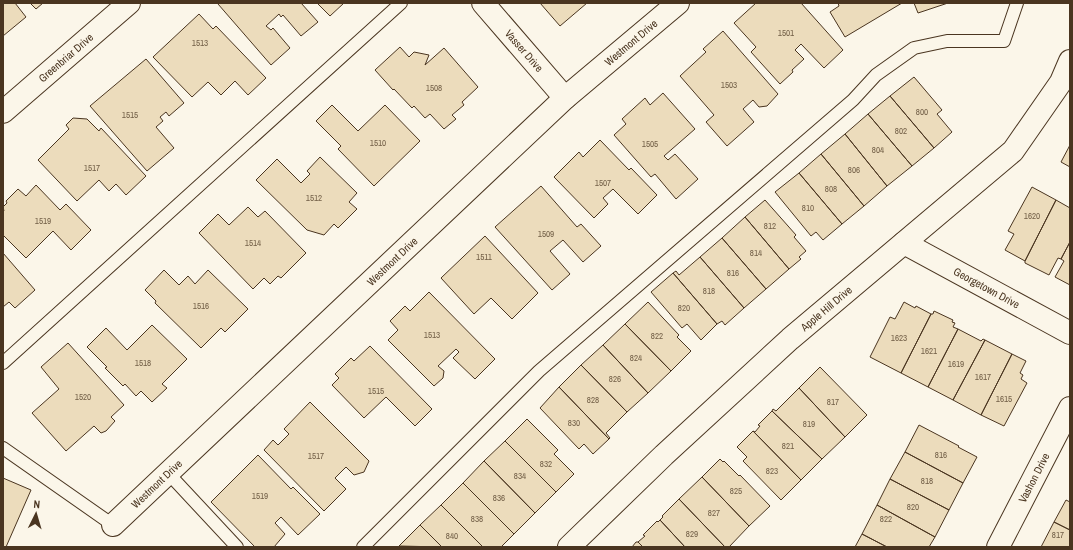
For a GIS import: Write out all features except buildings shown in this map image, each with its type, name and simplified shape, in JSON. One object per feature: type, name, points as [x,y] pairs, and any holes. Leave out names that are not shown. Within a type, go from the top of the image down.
[{"type":"street","name":"Greenbriar Drive","points":[[3,112],[129,3]]},
{"type":"street","name":"Vasser Drive","points":[[483,3],[565,98]]},
{"type":"street","name":"Westmont Drive","points":[[113,525],[565,98],[678,3]]},
{"type":"street","name":"Apple Hill Drive","points":[[568,547],[664,455],[790,339],[1013,151],[1061,82],[1070,61]]},
{"type":"street","name":"Georgetown Drive","points":[[904,243],[1070,333]]},
{"type":"street","name":"Vashon Drive","points":[[998,547],[1070,408]]},
{"type":"lane","points":[[3,363],[400,3]]},
{"type":"lane","points":[[363,547],[539,371],[853,100],[876,75],[914,48],[947,41],[1004,41],[1018,3]]},
{"type":"lane","points":[[3,448],[113,525]]},
{"type":"lane","points":[[168,473],[237,547]]}]
